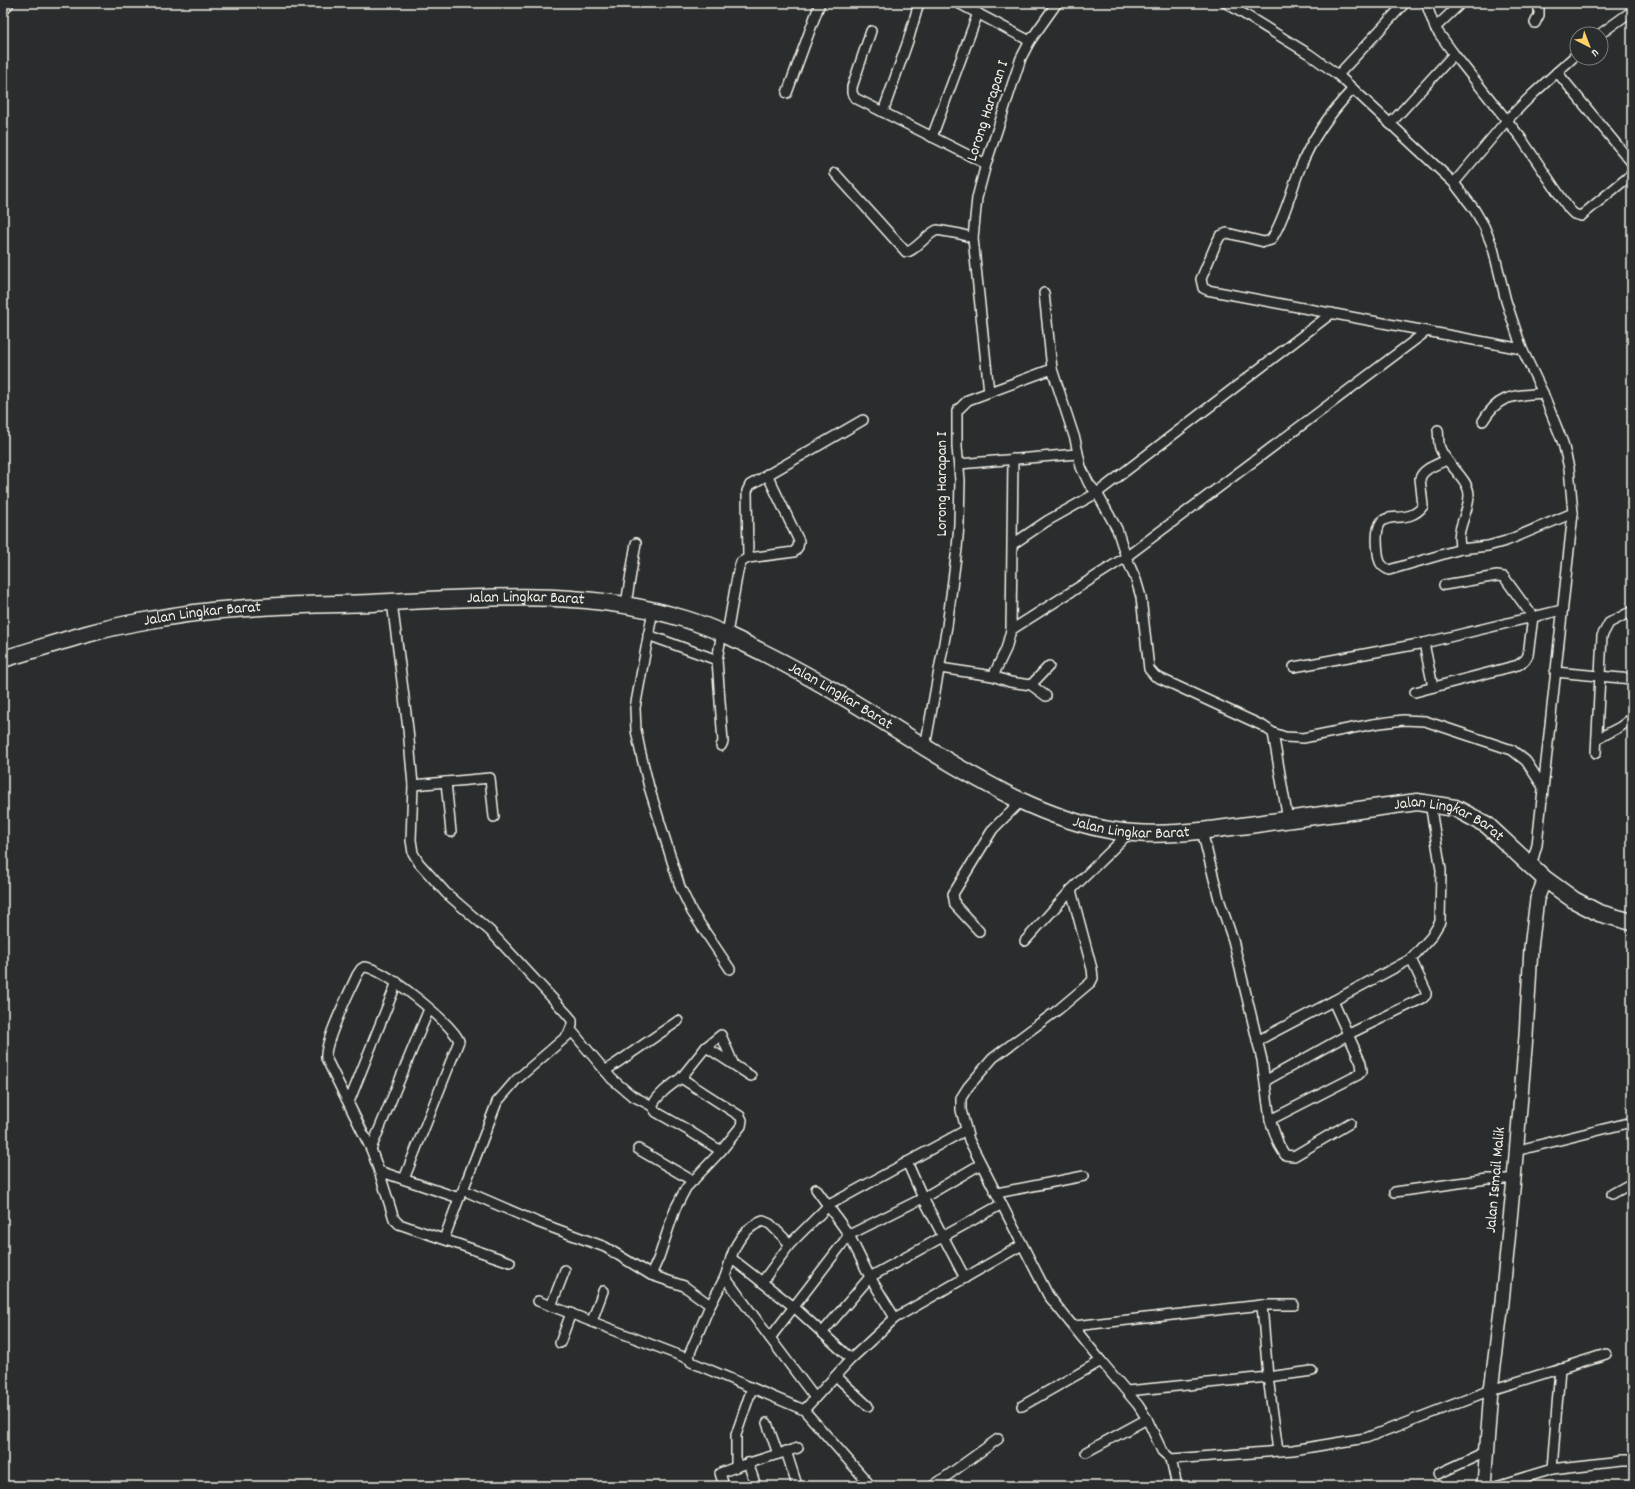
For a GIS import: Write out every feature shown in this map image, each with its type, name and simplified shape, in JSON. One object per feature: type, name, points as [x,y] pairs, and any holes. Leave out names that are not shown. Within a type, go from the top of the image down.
[{"type":"highway","name":"Jalan Lingkar Barat","points":[[3,658],[138,622],[232,609],[289,605],[392,602],[440,598],[554,597],[626,604],[685,618],[724,633],[790,666],[961,770],[1020,802],[1084,824],[1129,832],[1165,834],[1202,831],[1417,802],[1455,808],[1487,825],[1545,879],[1574,900],[1593,910],[1632,922]]},
{"type":"main road","name":"Jalan Ismail Malik","points":[[1484,1486],[1491,1390],[1502,1302],[1514,1179],[1515,1151],[1526,1036],[1531,948],[1538,899],[1545,879]]},
{"type":"street","points":[[3,12],[9,3]]},
{"type":"street","points":[[787,93],[820,3]]},
{"type":"street","points":[[883,112],[908,41],[919,3]]},
{"type":"street","points":[[958,3],[1030,41]]},
{"type":"street","name":"Lorong Harapan I","points":[[925,747],[940,668],[957,549],[959,524],[957,411],[968,400],[989,392],[973,238],[977,198],[986,164],[1021,58],[1030,41],[1057,3]]},
{"type":"street","points":[[1226,3],[1309,54],[1338,75],[1454,184],[1474,209],[1484,226],[1493,248],[1506,301],[1522,349],[1543,393],[1563,443],[1569,468],[1573,513],[1537,845],[1531,866]]},
{"type":"street","points":[[1338,75],[1404,3]]},
{"type":"street","points":[[1426,3],[1435,28],[1521,138],[1569,209],[1577,216],[1581,216],[1632,174]]},
{"type":"street","points":[[1435,28],[1461,3]]},
{"type":"street","points":[[1535,23],[1539,15],[1539,3]]},
{"type":"street","points":[[1609,28],[1632,11]]},
{"type":"street","points":[[932,137],[978,14]]},
{"type":"street","points":[[871,31],[852,88],[852,93],[858,100],[986,164]]},
{"type":"street","points":[[1390,124],[1454,54]]},
{"type":"street","points":[[1454,184],[1507,120],[1569,61]]},
{"type":"street","points":[[1557,72],[1632,163]]},
{"type":"street","points":[[1353,89],[1333,111],[1311,143],[1278,225],[1270,240],[1264,242],[1227,233],[1223,234],[1218,240],[1201,282],[1203,288],[1207,290],[1522,349]]},
{"type":"street","points":[[835,173],[906,252],[910,251],[929,234],[937,230],[973,238]]},
{"type":"street","points":[[1044,293],[1052,369],[1075,439],[1077,454],[1085,477],[1097,493],[1117,529],[1126,557],[1136,580],[1141,597],[1150,669],[1153,674],[1256,723],[1273,733],[1285,737],[1303,738],[1374,724],[1403,720],[1424,721],[1512,750],[1526,761],[1543,787]]},
{"type":"street","points":[[1013,544],[1047,521],[1097,493],[1332,313]]},
{"type":"street","points":[[1010,630],[1126,557],[1427,331]]},
{"type":"street","points":[[989,392],[1052,369]]},
{"type":"street","points":[[1483,421],[1490,409],[1497,403],[1517,395],[1543,393]]},
{"type":"street","points":[[748,558],[747,491],[750,485],[863,420]]},
{"type":"street","points":[[1438,430],[1440,447],[1446,460],[1462,480],[1469,495],[1459,534],[1461,549]]},
{"type":"street","points":[[958,464],[1077,454]]},
{"type":"street","points":[[993,676],[1006,649],[1010,630],[1013,544],[1013,459]]},
{"type":"street","points":[[1446,460],[1427,469],[1422,474],[1420,478],[1423,506],[1420,510],[1411,514],[1388,517],[1381,520],[1376,537],[1379,562],[1384,568],[1389,570],[1461,549],[1488,546],[1506,541],[1573,513]]},
{"type":"street","points":[[722,746],[723,742],[717,660],[741,562],[748,558],[794,552],[798,547],[799,541],[767,474]]},
{"type":"street","points":[[626,604],[636,543]]},
{"type":"street","points":[[1415,692],[1512,667],[1522,663],[1528,655],[1533,617],[1504,577],[1497,576],[1444,585]]},
{"type":"street","points":[[392,602],[407,721],[413,785],[411,840],[415,858],[446,893],[490,931],[572,1020],[571,1030],[568,1035],[516,1080],[497,1102],[444,1239]]},
{"type":"street","points":[[653,610],[635,708],[636,730],[646,776],[680,887],[692,912],[730,970]]},
{"type":"street","points":[[1294,667],[1424,643],[1562,610]]},
{"type":"street","points":[[1596,753],[1602,636],[1609,624],[1632,611]]},
{"type":"street","points":[[648,636],[717,660]]},
{"type":"street","points":[[1424,643],[1433,687]]},
{"type":"street","points":[[1031,685],[1049,666]]},
{"type":"street","points":[[940,668],[993,676],[1010,682],[1031,685],[1046,696]]},
{"type":"street","points":[[1555,672],[1632,679]]},
{"type":"street","points":[[1597,739],[1620,727],[1632,718]]},
{"type":"street","points":[[1273,733],[1288,820]]},
{"type":"street","points":[[413,785],[490,778],[494,818]]},
{"type":"street","points":[[446,782],[451,832]]},
{"type":"street","points":[[980,931],[955,905],[953,894],[993,829],[1020,802]]},
{"type":"street","points":[[1257,1041],[1411,958],[1431,937],[1440,922],[1441,870],[1430,804]]},
{"type":"street","points":[[1202,831],[1219,899],[1233,940],[1262,1060],[1270,1120],[1279,1145],[1285,1155],[1289,1157],[1299,1154],[1350,1123]]},
{"type":"street","points":[[1025,941],[1071,890],[1129,832]]},
{"type":"street","points":[[1071,890],[1092,969],[1092,982],[1059,1009],[993,1058],[968,1086],[961,1098],[961,1110],[969,1140],[1048,1295],[1101,1362],[1127,1391],[1147,1419],[1162,1451],[1171,1459],[1177,1486]]},
{"type":"street","points":[[1265,1081],[1349,1034],[1425,996],[1426,990],[1411,958]]},
{"type":"street","points":[[404,1179],[458,1045],[458,1038],[397,982],[368,967],[361,969],[325,1052],[326,1058],[371,1149],[394,1219],[444,1239],[510,1262]]},
{"type":"street","points":[[349,1102],[397,982]]},
{"type":"street","points":[[1270,1120],[1361,1073],[1361,1063],[1333,1001]]},
{"type":"street","points":[[371,1149],[429,1010]]},
{"type":"street","points":[[605,1071],[678,1021]]},
{"type":"street","points":[[571,1030],[612,1079],[631,1095],[652,1106],[656,1112],[721,1151]]},
{"type":"street","points":[[652,1106],[656,1099],[664,1091],[681,1078],[706,1047],[721,1035],[733,1064]]},
{"type":"street","points":[[706,1047],[751,1076]]},
{"type":"street","points":[[652,1275],[674,1209],[686,1188],[721,1151],[741,1126],[742,1120],[740,1116],[681,1078]]},
{"type":"street","points":[[1515,1151],[1632,1122]]},
{"type":"street","points":[[762,1282],[790,1244],[828,1205],[966,1130]]},
{"type":"street","points":[[638,1149],[693,1181]]},
{"type":"street","points":[[906,1162],[965,1278]]},
{"type":"street","points":[[770,1338],[849,1235],[923,1198],[981,1164]]},
{"type":"street","points":[[379,1171],[461,1194],[605,1247],[652,1275],[684,1286],[710,1305]]},
{"type":"street","points":[[997,1193],[1084,1176]]},
{"type":"street","points":[[1395,1192],[1487,1178],[1514,1179]]},
{"type":"street","points":[[1612,1194],[1632,1183]]},
{"type":"street","points":[[816,1189],[849,1235],[870,1277],[895,1318]]},
{"type":"street","points":[[822,1333],[870,1277],[943,1235],[1002,1204]]},
{"type":"street","points":[[689,1359],[689,1355],[710,1305],[725,1276],[738,1241],[751,1228],[763,1221],[770,1224],[790,1244]]},
{"type":"street","points":[[804,1410],[851,1360],[895,1318],[1022,1244]]},
{"type":"street","points":[[731,1258],[794,1307],[851,1360]]},
{"type":"street","points":[[551,1306],[565,1270]]},
{"type":"street","points":[[725,1276],[815,1398]]},
{"type":"street","points":[[592,1321],[602,1291]]},
{"type":"street","points":[[538,1301],[689,1359],[691,1362],[804,1410],[871,1486]]},
{"type":"street","points":[[1074,1326],[1262,1305],[1294,1304]]},
{"type":"street","points":[[1262,1305],[1268,1377],[1278,1451]]},
{"type":"street","points":[[560,1343],[571,1313]]},
{"type":"street","points":[[1171,1459],[1278,1451],[1366,1438],[1491,1390],[1606,1354]]},
{"type":"street","points":[[1022,1406],[1101,1362]]},
{"type":"street","points":[[1552,1469],[1560,1368]]},
{"type":"street","points":[[1127,1391],[1268,1377],[1312,1371]]},
{"type":"street","points":[[836,1376],[868,1406]]},
{"type":"street","points":[[736,1467],[736,1435],[752,1388]]},
{"type":"street","points":[[1086,1452],[1147,1419]]},
{"type":"street","points":[[767,1423],[796,1482]]},
{"type":"street","points":[[933,1486],[998,1439]]},
{"type":"street","points":[[724,1486],[720,1473],[798,1448]]},
{"type":"street","points":[[1438,1474],[1486,1452]]},
{"type":"street","points":[[1496,1486],[1552,1469],[1619,1461],[1632,1461]]},
{"type":"street","points":[[748,1463],[756,1486]]}]
